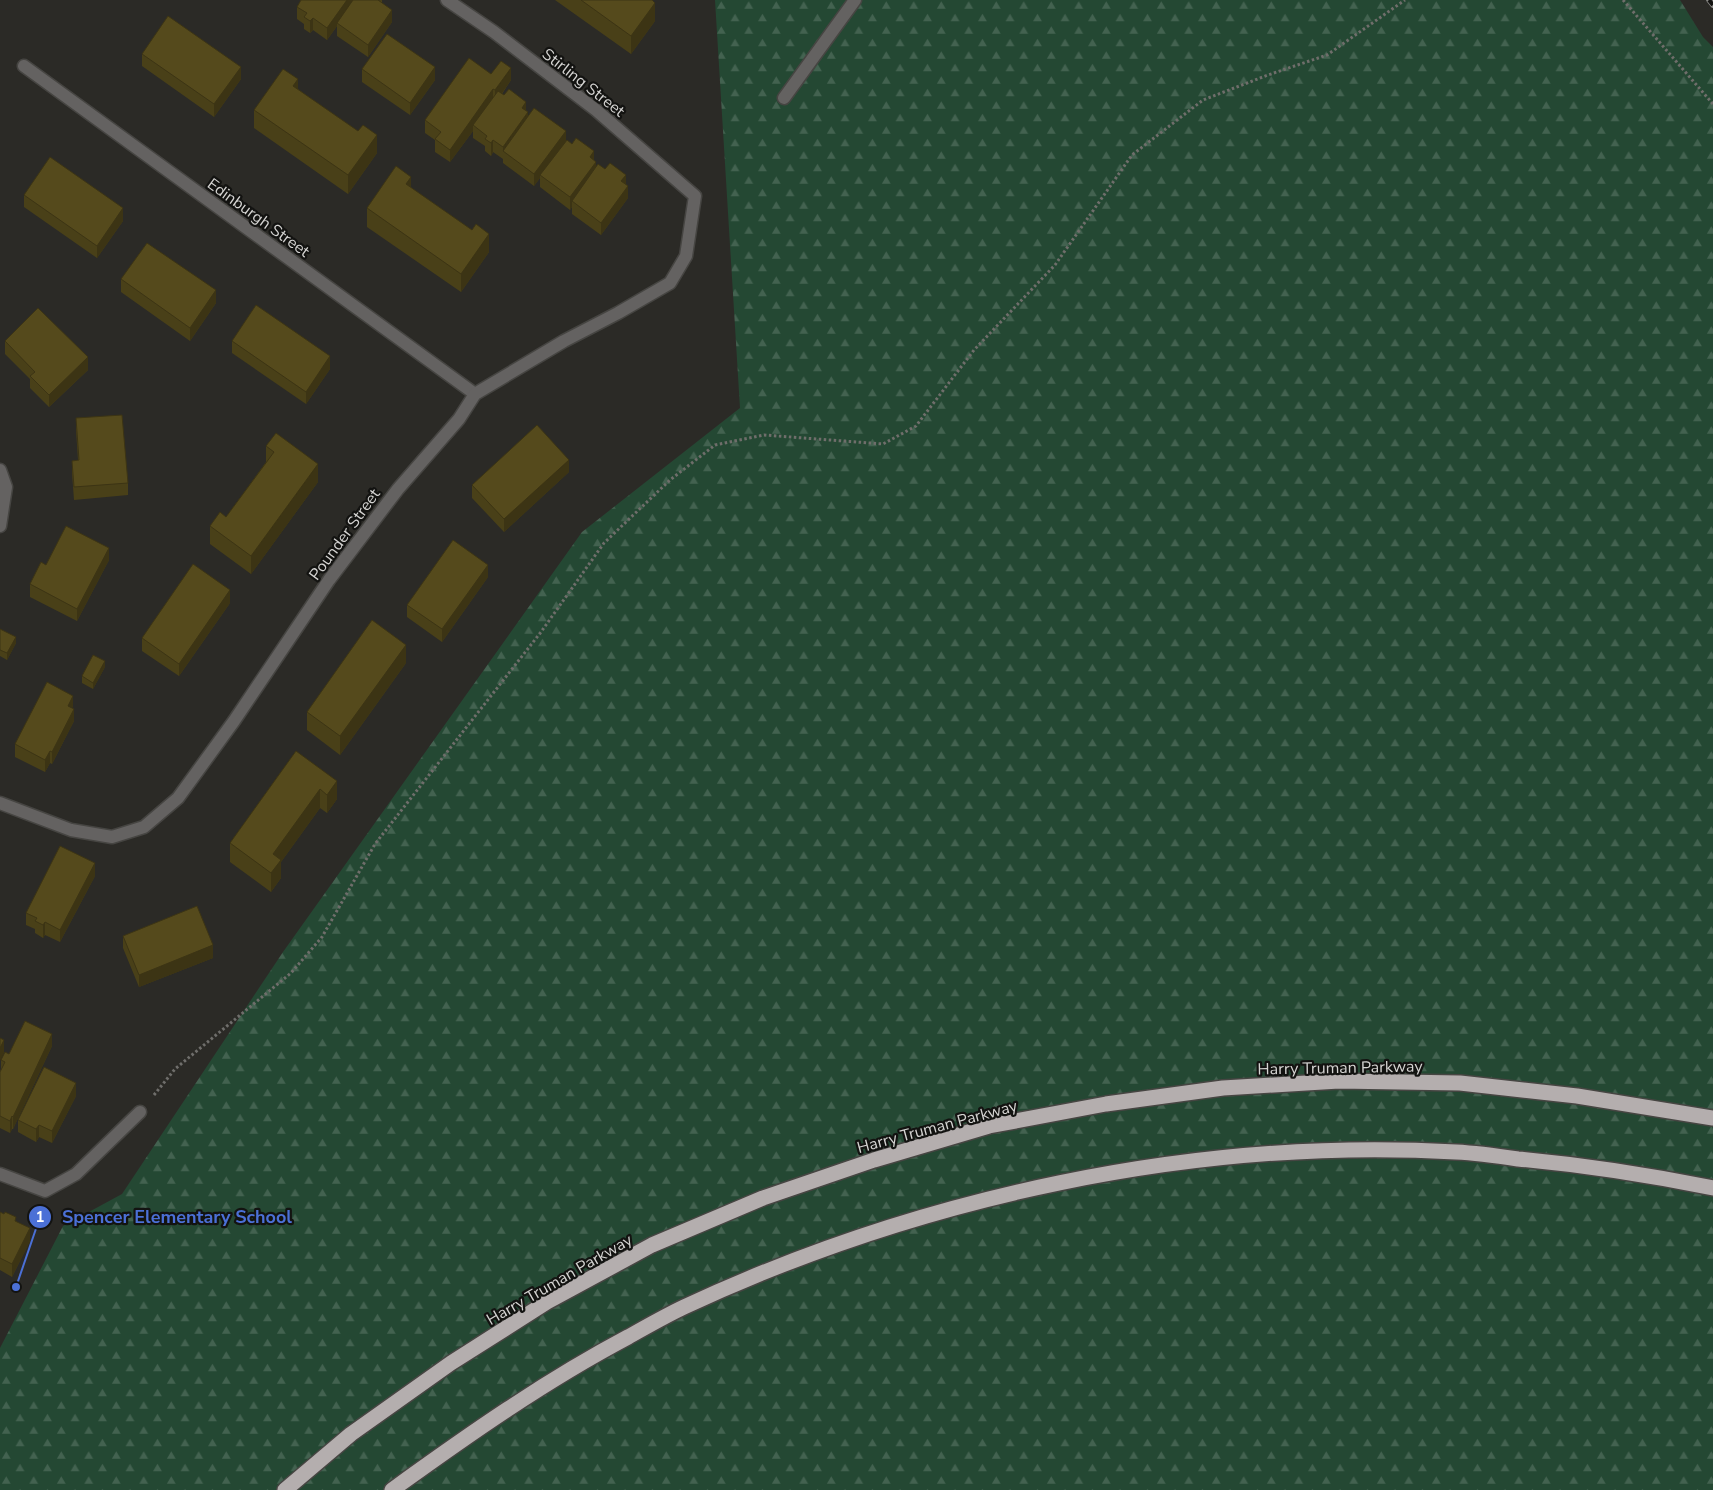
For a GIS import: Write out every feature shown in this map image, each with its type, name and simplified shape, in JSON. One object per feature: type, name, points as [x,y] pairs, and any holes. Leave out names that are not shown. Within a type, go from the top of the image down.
[{"type":"highway","name":"Harry Truman Parkway","points":[[285,1490],[351,1434],[451,1363],[547,1302],[652,1245],[763,1198],[874,1160],[989,1126],[1106,1104],[1223,1088],[1339,1081],[1460,1083],[1577,1096],[1713,1118]]},
{"type":"highway","points":[[392,1490],[489,1421],[582,1362],[682,1308],[788,1262],[895,1226],[1005,1194],[1136,1169],[1230,1157],[1342,1150],[1456,1152],[1568,1164],[1713,1188]]},
{"type":"street","name":"Stirling Street","points":[[447,0],[494,32],[596,110],[695,196]]},
{"type":"street","points":[[784,98],[855,0]]},
{"type":"street","name":"Edinburgh Street","points":[[24,66],[475,394]]},
{"type":"street","name":"Pounder Street","points":[[0,803],[71,830],[112,837],[144,827],[178,798],[234,721],[330,580],[398,489],[460,419],[475,394],[564,341],[618,313],[670,282],[686,256],[695,196]]},
{"type":"street","points":[[0,470],[6,487],[0,526]]},
{"type":"street","points":[[0,1174],[45,1192],[76,1174],[140,1112]]},
{"type":"path","points":[[140,1112],[175,1069],[291,974],[322,937],[376,844],[541,632],[604,543],[670,480],[715,445],[764,435],[883,444],[916,426],[974,350],[1055,265],[1132,155],[1203,100],[1326,55],[1405,0]]},
{"type":"path","points":[[1623,0],[1713,104]]},
{"type":"green space","points":[[715,0],[1680,0],[1703,37],[1713,47],[1713,1490],[0,1490],[0,1348],[63,1226],[122,1194],[283,952],[582,532],[740,408]]},
{"type":"building","points":[[301,0],[347,0],[327,28],[313,18],[310,21],[304,17],[307,13],[297,7]]},
{"type":"building","points":[[353,0],[378,0],[392,10],[368,45],[337,23]]},
{"type":"building","points":[[581,0],[652,0],[655,3],[631,36]]},
{"type":"building","points":[[168,16],[241,67],[214,104],[142,54]]},
{"type":"building","points":[[387,34],[435,67],[410,103],[362,69]]},
{"type":"building","points":[[469,58],[491,74],[501,61],[511,68],[495,90],[493,89],[450,150],[435,139],[441,132],[425,120]]},
{"type":"building","points":[[283,69],[298,79],[293,86],[358,131],[363,125],[377,135],[348,175],[254,110]]},
{"type":"building","points":[[509,89],[526,102],[522,108],[528,112],[503,147],[493,140],[491,143],[485,139],[487,136],[473,125],[498,91],[504,95]]},
{"type":"building","points":[[534,108],[566,131],[534,174],[503,151]]},
{"type":"building","points":[[576,138],[594,151],[590,157],[596,162],[570,197],[540,175],[567,140],[572,144]]},
{"type":"building","points":[[50,157],[123,208],[97,246],[24,195]]},
{"type":"building","points":[[610,163],[626,175],[621,181],[628,186],[601,223],[572,201],[598,164],[605,169]]},
{"type":"building","points":[[396,166],[411,177],[406,184],[472,230],[476,224],[489,234],[461,274],[367,208]]},
{"type":"building","points":[[147,243],[216,290],[190,328],[121,279]]},
{"type":"building","points":[[256,305],[330,356],[306,392],[232,341]]},
{"type":"building","points":[[38,308],[88,357],[49,395],[30,376],[35,372],[5,341]]},
{"type":"building","points":[[122,415],[128,483],[74,487],[72,461],[79,460],[76,418]]},
{"type":"building","points":[[537,425],[569,460],[504,519],[472,485]]},
{"type":"building","points":[[276,433],[318,464],[251,556],[210,526],[220,512],[226,517],[274,452],[266,446]]},
{"type":"building","points":[[66,526],[109,548],[77,609],[30,584],[41,562],[46,565]]},
{"type":"building","points":[[453,540],[488,565],[442,629],[407,605]]},
{"type":"building","points":[[193,564],[230,590],[179,664],[142,638]]},
{"type":"building","points":[[372,620],[406,645],[340,736],[307,712]]},
{"type":"building","points":[[0,629],[16,637],[7,653],[0,650]]},
{"type":"building","points":[[93,655],[105,661],[93,683],[82,676]]},
{"type":"building","points":[[47,682],[73,696],[68,706],[74,709],[52,752],[50,751],[45,760],[15,744]]},
{"type":"building","points":[[296,751],[337,781],[327,795],[320,789],[273,854],[281,860],[271,873],[230,843]]},
{"type":"building","points":[[60,846],[95,863],[60,930],[45,922],[43,925],[35,921],[37,918],[26,913]]},
{"type":"building","points":[[197,906],[213,945],[139,975],[123,936]]},
{"type":"building","points":[[25,1021],[52,1034],[10,1121],[0,1116],[0,1072],[5,1062],[1,1060],[5,1052],[9,1054]]},
{"type":"building","points":[[0,1038],[4,1040],[0,1048]]},
{"type":"building","points":[[44,1067],[76,1083],[52,1131],[39,1125],[36,1129],[18,1120]]},
{"type":"building","points":[[0,1212],[16,1217],[15,1221],[30,1228],[12,1264],[0,1258]]},
{"type":"railway","points":[[1709,0],[1713,5]]},
{"type":"place","name":"Spencer Elementary School","points":[[16,1287]]}]
